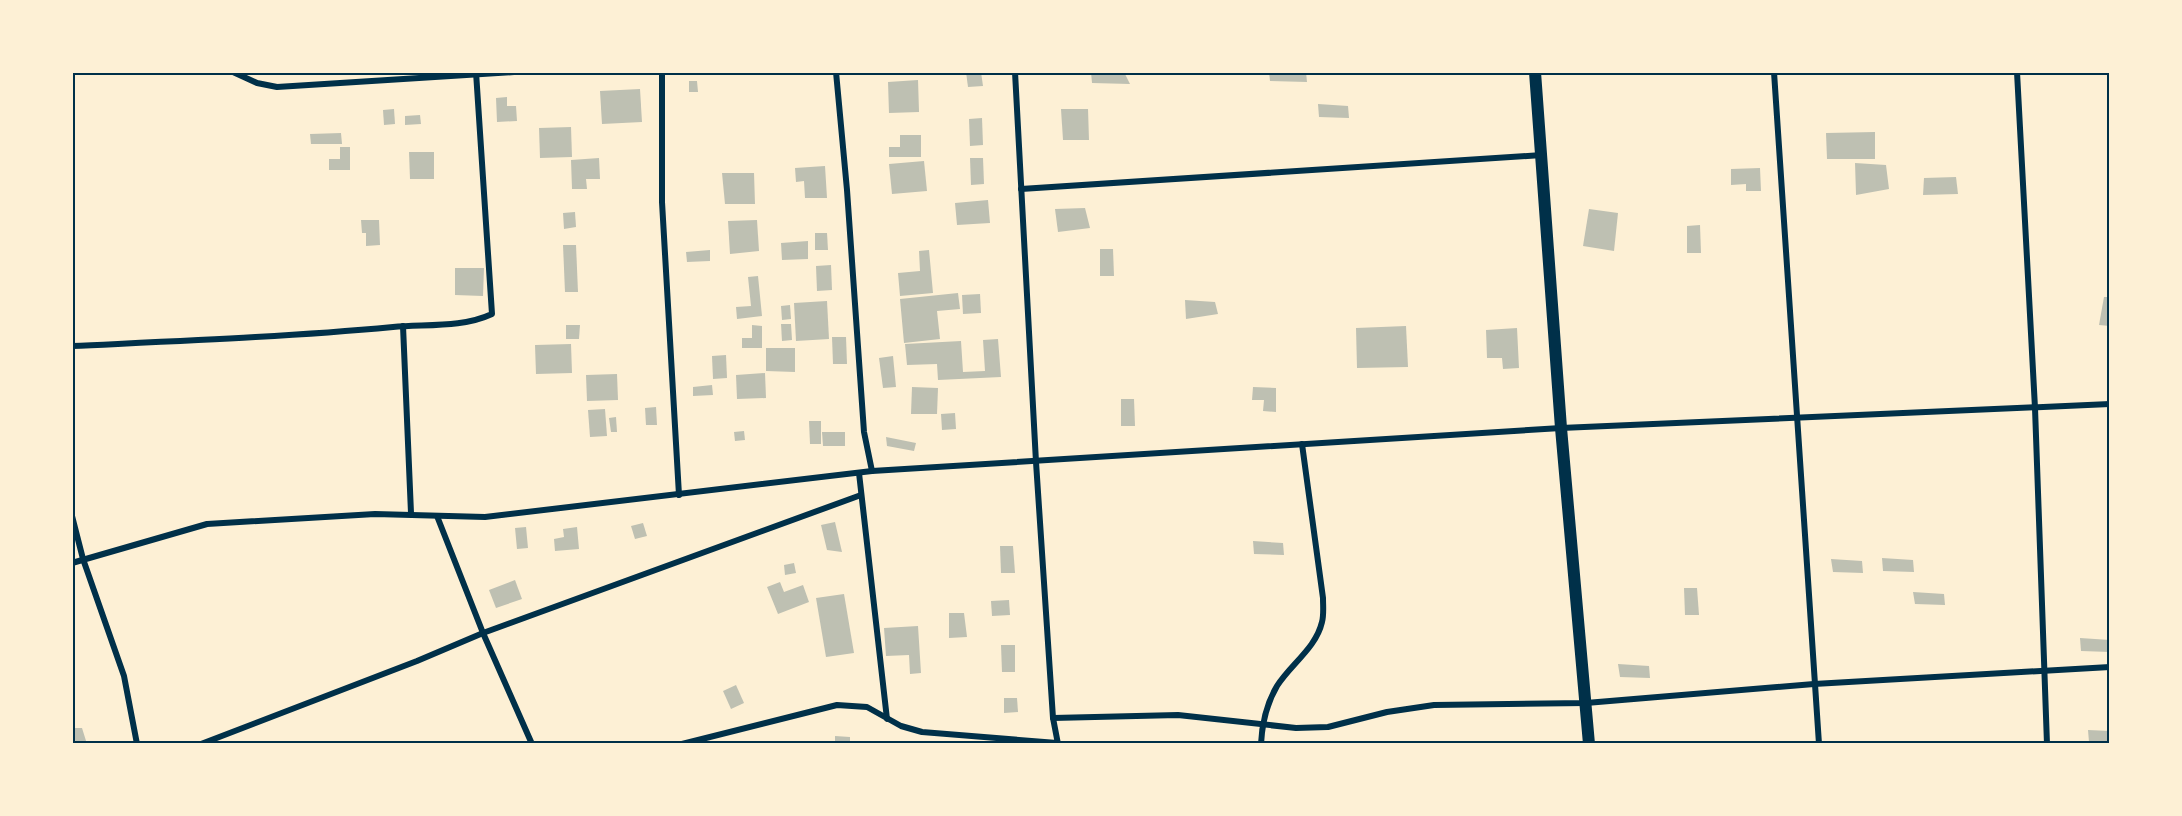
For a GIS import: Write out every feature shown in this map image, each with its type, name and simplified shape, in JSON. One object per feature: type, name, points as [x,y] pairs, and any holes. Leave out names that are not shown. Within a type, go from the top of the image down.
[{"type":"main road","points":[[1535,72],[1561,428],[1589,744]]},
{"type":"street","points":[[233,72],[257,83],[277,87],[513,72]]},
{"type":"street","points":[[662,72],[662,202],[679,495]]},
{"type":"street","points":[[836,72],[848,202],[864,432],[872,471]]},
{"type":"street","points":[[682,744],[837,705],[867,707],[901,726],[922,732],[1058,743],[1053,718],[1036,462],[1015,72]]},
{"type":"street","points":[[1774,72],[1819,744]]},
{"type":"street","points":[[2017,72],[2035,408],[2047,744]]},
{"type":"street","points":[[72,346],[330,333],[475,321],[492,314],[476,73]]},
{"type":"street","points":[[1021,189],[1542,155]]},
{"type":"street","points":[[403,326],[411,513]]},
{"type":"street","points":[[72,563],[207,524],[296,517],[411,513],[485,517],[872,471],[1561,428],[2110,404]]},
{"type":"street","points":[[1261,744],[1262,725],[1276,689],[1312,642],[1323,621],[1323,598],[1302,444]]},
{"type":"street","points":[[859,473],[887,719]]},
{"type":"street","points":[[201,744],[417,661],[483,633],[861,495]]},
{"type":"street","points":[[72,516],[83,559],[124,676],[137,744]]},
{"type":"street","points":[[437,516],[483,633],[532,744]]},
{"type":"street","points":[[1053,718],[1178,715],[1296,728],[1328,727],[1387,712],[1434,705],[1586,703],[1814,684],[2110,667]]},
{"type":"building","points":[[966,72],[981,72],[983,86],[968,87]]},
{"type":"building","points":[[1091,72],[1124,72],[1130,84],[1092,83]]},
{"type":"building","points":[[1269,72],[1306,72],[1307,82],[1270,81]]},
{"type":"building","points":[[918,80],[919,112],[889,113],[888,82]]},
{"type":"building","points":[[689,81],[697,81],[698,92],[689,92]]},
{"type":"building","points":[[640,89],[642,122],[602,124],[600,91]]},
{"type":"building","points":[[507,97],[507,106],[516,106],[517,121],[497,122],[496,98]]},
{"type":"building","points":[[1318,104],[1348,106],[1349,118],[1319,117]]},
{"type":"building","points":[[394,109],[395,124],[384,125],[383,110]]},
{"type":"building","points":[[1061,109],[1088,109],[1089,140],[1063,140]]},
{"type":"building","points":[[420,115],[421,124],[405,125],[405,116]]},
{"type":"building","points":[[982,118],[983,145],[970,146],[969,119]]},
{"type":"building","points":[[571,127],[572,157],[540,158],[539,128]]},
{"type":"building","points":[[1875,132],[1875,159],[1827,159],[1826,133]]},
{"type":"building","points":[[341,133],[342,144],[311,144],[310,134]]},
{"type":"building","points":[[900,135],[921,135],[921,157],[889,157],[889,147],[900,147]]},
{"type":"building","points":[[340,147],[350,147],[350,170],[329,170],[329,159],[340,159]]},
{"type":"building","points":[[409,152],[434,152],[434,179],[410,179]]},
{"type":"building","points":[[599,158],[600,179],[586,179],[587,189],[572,189],[571,160]]},
{"type":"building","points":[[970,158],[983,158],[984,184],[971,185]]},
{"type":"building","points":[[924,161],[927,191],[892,194],[889,164]]},
{"type":"building","points":[[1855,163],[1886,165],[1889,189],[1856,195]]},
{"type":"building","points":[[825,166],[827,198],[805,198],[804,181],[796,182],[795,168]]},
{"type":"building","points":[[1760,168],[1761,191],[1746,191],[1746,184],[1731,185],[1731,169]]},
{"type":"building","points":[[722,173],[754,173],[755,204],[725,204]]},
{"type":"building","points":[[1956,177],[1958,194],[1923,195],[1924,178]]},
{"type":"building","points":[[988,200],[990,223],[957,225],[955,203]]},
{"type":"building","points":[[1085,208],[1090,228],[1058,232],[1055,209]]},
{"type":"building","points":[[1589,209],[1618,213],[1614,251],[1583,246]]},
{"type":"building","points":[[575,212],[576,227],[564,229],[563,213]]},
{"type":"building","points":[[361,220],[379,220],[380,245],[366,246],[366,233],[362,233]]},
{"type":"building","points":[[757,220],[759,251],[730,254],[728,221]]},
{"type":"building","points":[[1700,225],[1701,253],[1687,253],[1687,226]]},
{"type":"building","points":[[815,233],[827,233],[828,250],[815,250]]},
{"type":"building","points":[[808,241],[808,259],[782,260],[781,243]]},
{"type":"building","points":[[563,245],[576,245],[578,292],[565,292]]},
{"type":"building","points":[[1100,249],[1113,249],[1114,276],[1100,276]]},
{"type":"building","points":[[710,250],[710,261],[687,262],[686,252]]},
{"type":"building","points":[[929,250],[933,293],[900,296],[898,273],[920,271],[919,251]]},
{"type":"building","points":[[831,265],[832,290],[817,291],[816,266]]},
{"type":"building","points":[[455,268],[484,268],[483,296],[455,295]]},
{"type":"building","points":[[758,276],[762,316],[737,319],[736,307],[751,306],[748,277]]},
{"type":"building","points":[[958,293],[960,309],[937,311],[940,339],[904,343],[900,299]]},
{"type":"building","points":[[980,294],[981,313],[963,314],[962,295]]},
{"type":"building","points":[[2104,297],[2110,297],[2110,326],[2099,325]]},
{"type":"building","points":[[1185,300],[1215,302],[1218,314],[1186,319]]},
{"type":"building","points":[[827,301],[829,339],[796,341],[794,303]]},
{"type":"building","points":[[790,305],[791,319],[782,320],[781,306]]},
{"type":"building","points":[[781,324],[791,324],[792,340],[782,341]]},
{"type":"building","points":[[566,325],[580,325],[579,339],[566,339]]},
{"type":"building","points":[[752,325],[762,326],[762,348],[742,348],[742,338],[752,338]]},
{"type":"building","points":[[1406,326],[1408,367],[1357,368],[1356,328]]},
{"type":"building","points":[[1517,328],[1519,368],[1503,369],[1502,358],[1487,358],[1486,330]]},
{"type":"building","points":[[832,337],[846,337],[847,364],[833,364]]},
{"type":"building","points":[[998,339],[1001,377],[938,380],[937,364],[907,365],[905,344],[961,341],[963,372],[985,371],[983,340]]},
{"type":"building","points":[[571,344],[572,373],[536,374],[535,345]]},
{"type":"building","points":[[766,348],[795,348],[795,372],[766,371]]},
{"type":"building","points":[[726,355],[727,378],[713,379],[712,356]]},
{"type":"building","points":[[893,356],[896,387],[883,388],[879,358]]},
{"type":"building","points":[[765,373],[766,398],[737,399],[736,375]]},
{"type":"building","points":[[617,374],[618,400],[587,401],[586,375]]},
{"type":"building","points":[[712,385],[713,395],[693,396],[693,387]]},
{"type":"building","points":[[912,387],[938,388],[937,414],[911,414]]},
{"type":"building","points":[[1253,387],[1276,388],[1276,412],[1263,411],[1264,400],[1252,400]]},
{"type":"building","points":[[1121,399],[1134,399],[1135,426],[1121,426]]},
{"type":"building","points":[[656,407],[657,425],[646,425],[645,408]]},
{"type":"building","points":[[605,409],[607,436],[590,437],[588,410]]},
{"type":"building","points":[[955,413],[956,429],[942,430],[941,414]]},
{"type":"building","points":[[616,417],[617,432],[611,432],[609,418]]},
{"type":"building","points":[[809,421],[821,421],[821,444],[810,444]]},
{"type":"building","points":[[744,431],[745,440],[735,441],[734,432]]},
{"type":"building","points":[[822,432],[845,432],[845,446],[823,446]]},
{"type":"building","points":[[886,437],[916,443],[914,451],[887,446]]},
{"type":"building","points":[[835,522],[842,552],[827,550],[821,525]]},
{"type":"building","points":[[643,523],[647,536],[635,539],[631,526]]},
{"type":"building","points":[[526,527],[528,548],[517,549],[515,528]]},
{"type":"building","points":[[577,527],[579,549],[555,551],[554,539],[564,537],[563,529]]},
{"type":"building","points":[[1253,541],[1283,543],[1284,555],[1254,554]]},
{"type":"building","points":[[1000,546],[1013,546],[1015,573],[1001,573]]},
{"type":"building","points":[[1882,558],[1913,560],[1914,572],[1883,571]]},
{"type":"building","points":[[1831,559],[1862,561],[1863,573],[1833,572]]},
{"type":"building","points":[[794,563],[796,573],[785,575],[784,565]]},
{"type":"building","points":[[515,580],[522,599],[496,608],[489,590]]},
{"type":"building","points":[[780,582],[784,592],[803,585],[809,602],[778,614],[767,587]]},
{"type":"building","points":[[1684,588],[1697,588],[1699,615],[1685,615]]},
{"type":"building","points":[[1913,592],[1944,594],[1945,605],[1915,604]]},
{"type":"building","points":[[844,594],[854,653],[826,657],[816,598]]},
{"type":"building","points":[[1009,600],[1010,615],[992,616],[991,601]]},
{"type":"building","points":[[949,613],[964,613],[967,637],[949,638]]},
{"type":"building","points":[[918,626],[921,673],[910,674],[909,655],[886,656],[884,628]]},
{"type":"building","points":[[2080,638],[2110,640],[2110,652],[2081,651]]},
{"type":"building","points":[[1001,645],[1015,645],[1015,672],[1002,672]]},
{"type":"building","points":[[1618,664],[1649,666],[1650,678],[1620,677]]},
{"type":"building","points":[[736,685],[744,703],[731,709],[723,691]]},
{"type":"building","points":[[1004,698],[1017,698],[1018,712],[1004,713]]},
{"type":"building","points":[[72,728],[82,728],[87,744],[76,744]]},
{"type":"building","points":[[2088,730],[2110,731],[2110,743],[2089,742]]},
{"type":"building","points":[[835,736],[850,737],[850,744],[835,744]]}]
